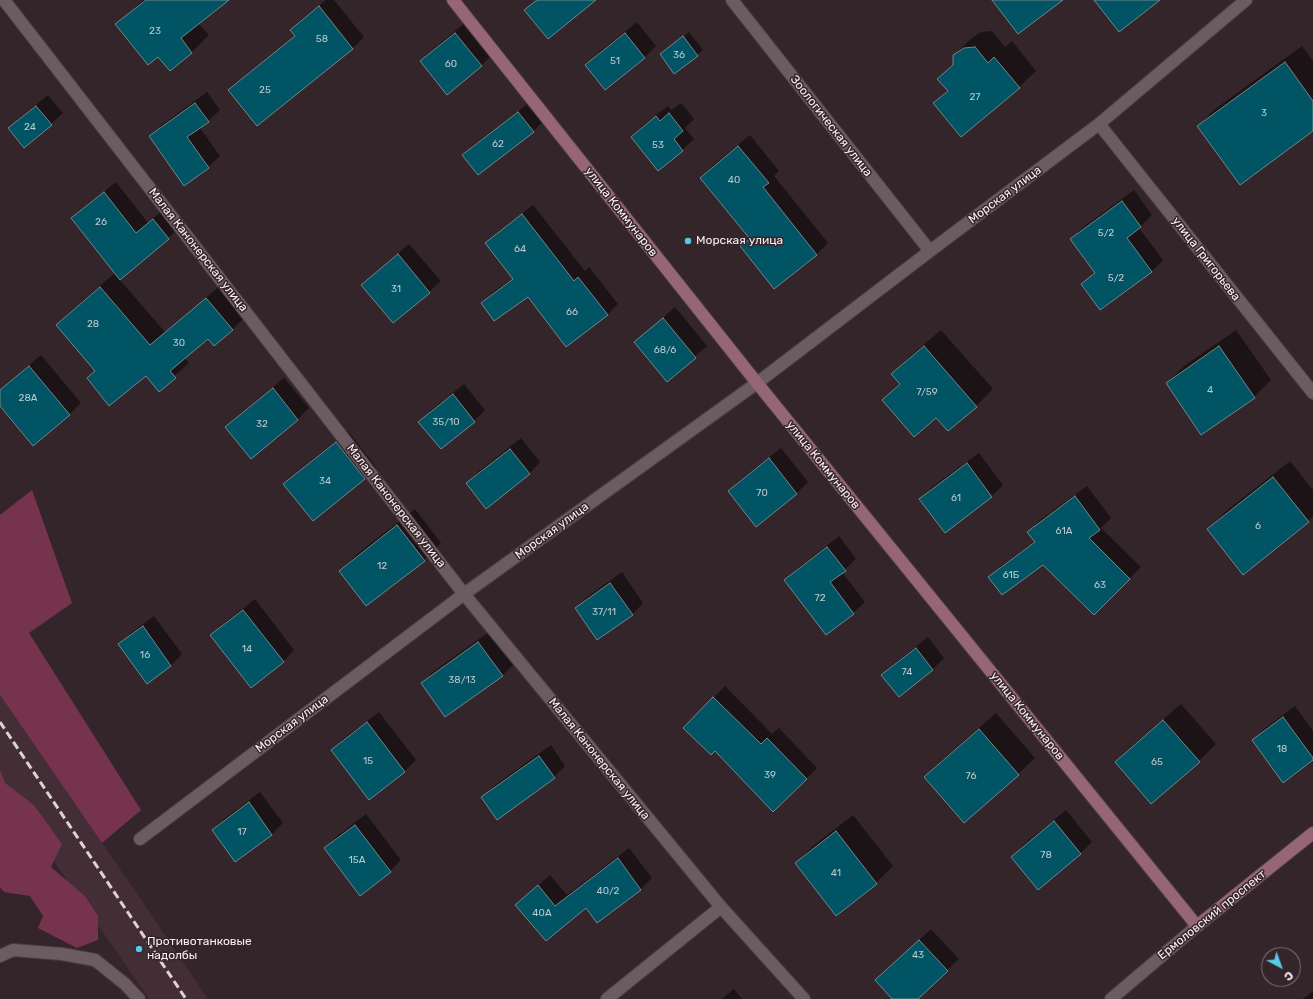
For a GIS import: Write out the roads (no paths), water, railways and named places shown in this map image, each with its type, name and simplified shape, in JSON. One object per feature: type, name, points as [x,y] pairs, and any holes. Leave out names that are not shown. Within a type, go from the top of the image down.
[{"type":"street","name":"Малая Канонерская улица","points":[[4,0],[464,594],[720,907],[804,999]]},
{"type":"street","name":"улица Коммунаров","points":[[453,0],[757,383],[1197,926]]},
{"type":"street","name":"Зоологическая улица","points":[[732,0],[930,251]]},
{"type":"street","name":"Морская улица","points":[[140,839],[464,594],[757,383],[1099,124],[1246,0]]},
{"type":"street","name":"улица Григорьева","points":[[1099,124],[1313,393]]},
{"type":"street","name":"Ермоловский проспект","points":[[1111,999],[1197,926],[1313,833]]},
{"type":"street","points":[[607,999],[720,907]]},
{"type":"street","points":[[0,956],[13,950],[62,954],[95,960],[126,984],[139,999]]},
{"type":"railway","points":[[0,722],[186,999]]},
{"type":"place","name":"Морская улица","points":[[688,241]]},
{"type":"place","name":"Противотанковые надолбы","points":[[139,949]]}]
